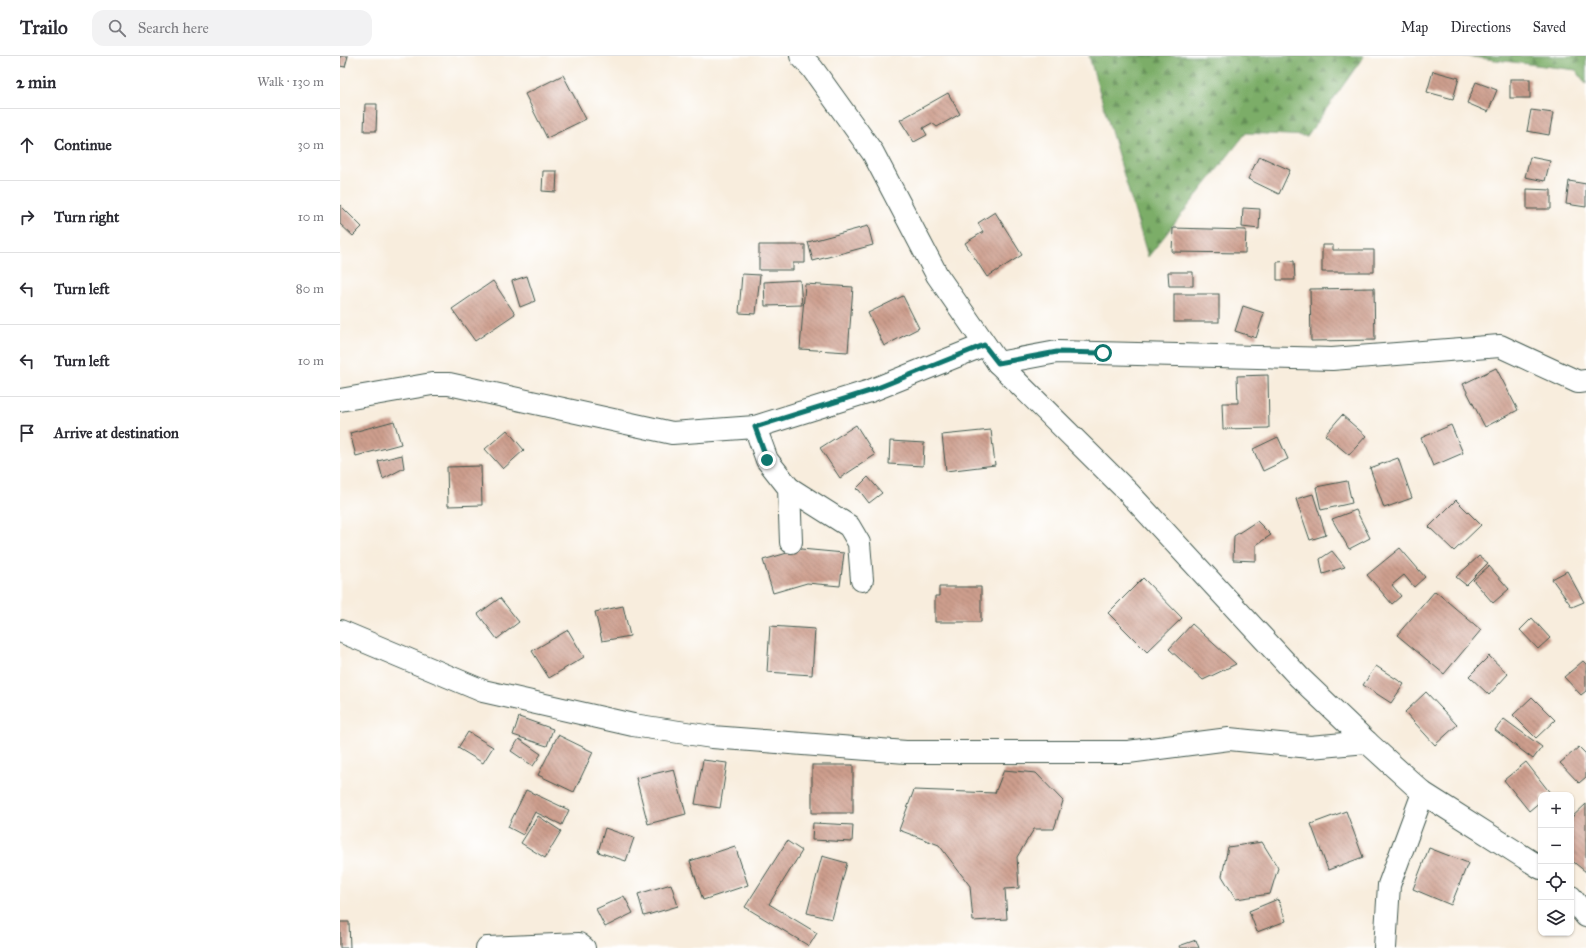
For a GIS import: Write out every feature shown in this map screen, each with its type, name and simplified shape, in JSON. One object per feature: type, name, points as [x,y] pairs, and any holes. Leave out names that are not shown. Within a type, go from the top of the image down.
[{"type":"street","points":[[801,56],[812,68],[873,154],[936,274],[998,363],[1128,492],[1300,677],[1367,742],[1423,793],[1538,866]]},
{"type":"street","points":[[340,400],[432,384],[449,384],[672,432],[755,427],[870,391],[984,345]]},
{"type":"street","points":[[998,363],[1057,352],[1332,358],[1500,346],[1578,382],[1586,381]]},
{"type":"street","points":[[755,427],[767,460],[789,488],[849,526],[859,543],[862,580]]},
{"type":"street","points":[[789,488],[791,542]]},
{"type":"street","points":[[340,631],[483,691],[633,725],[712,737],[906,752],[1128,752],[1229,739],[1310,747],[1367,742]]},
{"type":"street","points":[[1385,948],[1389,885],[1423,793]]},
{"type":"street","points":[[1573,900],[1586,916]]},
{"type":"street","points":[[487,948],[580,944],[584,948]]},
{"type":"green space","points":[[1089,56],[1364,56],[1307,136],[1246,133],[1148,257]]},
{"type":"green space","points":[[1464,56],[1586,56],[1586,84],[1576,70]]},
{"type":"building","points":[[340,56],[348,56],[345,67],[340,66]]},
{"type":"building","points":[[1433,71],[1459,78],[1453,99],[1427,92]]},
{"type":"building","points":[[563,75],[586,119],[547,138],[525,94]]},
{"type":"building","points":[[1510,79],[1530,79],[1530,98],[1510,98]]},
{"type":"building","points":[[1476,82],[1497,90],[1488,112],[1467,103]]},
{"type":"building","points":[[948,93],[960,114],[937,127],[932,123],[923,128],[927,135],[914,142],[900,120]]},
{"type":"building","points":[[365,104],[377,104],[376,131],[364,131]]},
{"type":"building","points":[[1531,110],[1553,113],[1549,135],[1527,131]]},
{"type":"building","points":[[1259,156],[1290,170],[1279,194],[1248,179]]},
{"type":"building","points":[[1530,157],[1550,161],[1545,181],[1525,177]]},
{"type":"building","points":[[543,171],[557,171],[556,192],[542,191]]},
{"type":"building","points":[[1569,181],[1586,184],[1586,207],[1566,204]]},
{"type":"building","points":[[1527,189],[1551,190],[1551,209],[1527,209]]},
{"type":"building","points":[[340,205],[362,227],[353,236],[340,224]]},
{"type":"building","points":[[1243,208],[1260,209],[1259,229],[1242,227]]},
{"type":"building","points":[[995,212],[1022,255],[987,277],[965,243],[983,232],[978,223]]},
{"type":"building","points":[[868,226],[873,245],[813,261],[808,242]]},
{"type":"building","points":[[1173,228],[1246,230],[1245,253],[1172,252]]},
{"type":"building","points":[[759,245],[805,245],[805,263],[793,263],[793,270],[759,270]]},
{"type":"building","points":[[1322,245],[1333,245],[1333,250],[1374,250],[1374,272],[1322,272]]},
{"type":"building","points":[[1294,261],[1295,280],[1277,280],[1277,262]]},
{"type":"building","points":[[1168,272],[1193,272],[1193,286],[1169,286]]},
{"type":"building","points":[[742,274],[760,275],[756,314],[739,313]]},
{"type":"building","points":[[527,276],[535,301],[520,307],[512,281]]},
{"type":"building","points":[[800,280],[802,305],[765,306],[764,282]]},
{"type":"building","points":[[493,281],[515,314],[475,341],[452,309]]},
{"type":"building","points":[[805,284],[853,287],[848,352],[800,349]]},
{"type":"building","points":[[1374,288],[1375,340],[1311,341],[1310,289]]},
{"type":"building","points":[[1174,294],[1219,294],[1219,322],[1174,322]]},
{"type":"building","points":[[903,296],[919,328],[884,346],[868,313]]},
{"type":"building","points":[[1243,306],[1264,313],[1256,338],[1235,331]]},
{"type":"building","points":[[1496,368],[1518,410],[1485,427],[1463,384]]},
{"type":"building","points":[[1268,375],[1269,428],[1223,429],[1222,403],[1238,403],[1237,376]]},
{"type":"building","points":[[1342,415],[1366,436],[1349,455],[1325,435]]},
{"type":"building","points":[[394,421],[401,444],[356,456],[350,433]]},
{"type":"building","points":[[856,425],[875,455],[840,478],[820,448]]},
{"type":"building","points":[[1451,425],[1463,453],[1433,466],[1421,438]]},
{"type":"building","points":[[507,430],[524,450],[503,469],[485,449]]},
{"type":"building","points":[[991,430],[995,465],[946,471],[942,435]]},
{"type":"building","points":[[1278,437],[1288,459],[1263,471],[1253,449]]},
{"type":"building","points":[[890,441],[924,443],[923,466],[889,464]]},
{"type":"building","points":[[402,455],[404,468],[383,479],[378,461]]},
{"type":"building","points":[[1398,458],[1412,498],[1384,508],[1370,468]]},
{"type":"building","points":[[481,466],[482,505],[448,506],[447,467]]},
{"type":"building","points":[[868,477],[882,493],[869,503],[859,490],[856,489]]},
{"type":"building","points":[[1347,481],[1352,503],[1321,510],[1316,487]]},
{"type":"building","points":[[1313,494],[1326,535],[1310,540],[1296,499]]},
{"type":"building","points":[[1456,500],[1481,525],[1454,551],[1429,527]]},
{"type":"building","points":[[1356,510],[1370,538],[1349,549],[1332,519]]},
{"type":"building","points":[[1257,521],[1271,535],[1256,545],[1256,561],[1233,560],[1234,536]]},
{"type":"building","points":[[1400,548],[1425,577],[1414,587],[1404,575],[1392,585],[1401,596],[1392,604],[1367,575]]},
{"type":"building","points":[[801,549],[844,553],[840,586],[807,583],[773,593],[763,560]]},
{"type":"building","points":[[1332,551],[1345,567],[1323,574],[1320,559]]},
{"type":"building","points":[[1479,556],[1488,563],[1466,585],[1456,577]]},
{"type":"building","points":[[1489,566],[1509,589],[1493,603],[1473,580]]},
{"type":"building","points":[[1567,571],[1584,602],[1572,607],[1552,579]]},
{"type":"building","points":[[1143,578],[1182,618],[1147,652],[1108,613]]},
{"type":"building","points":[[939,587],[981,587],[981,622],[935,622],[935,596],[939,596]]},
{"type":"building","points":[[1435,591],[1481,630],[1444,674],[1397,635]]},
{"type":"building","points":[[500,598],[519,622],[497,639],[478,614]]},
{"type":"building","points":[[623,606],[630,636],[602,641],[595,612]]},
{"type":"building","points":[[1532,618],[1550,638],[1538,649],[1520,630]]},
{"type":"building","points":[[1192,624],[1236,664],[1203,680],[1169,649]]},
{"type":"building","points":[[770,626],[815,629],[812,675],[767,672]]},
{"type":"building","points":[[568,630],[584,657],[549,678],[532,651]]},
{"type":"building","points":[[1489,656],[1508,674],[1489,695],[1469,676]]},
{"type":"building","points":[[1583,661],[1586,664],[1586,691],[1581,695],[1564,677]]},
{"type":"building","points":[[1376,666],[1404,684],[1391,703],[1363,685]]},
{"type":"building","points":[[1426,692],[1457,725],[1435,745],[1405,712]]},
{"type":"building","points":[[1532,697],[1555,720],[1536,738],[1513,715]]},
{"type":"building","points":[[519,717],[553,729],[547,746],[513,735]]},
{"type":"building","points":[[1504,719],[1542,747],[1533,759],[1495,730]]},
{"type":"building","points":[[468,732],[493,747],[483,763],[458,748]]},
{"type":"building","points":[[558,735],[593,752],[574,792],[538,775]]},
{"type":"building","points":[[519,739],[541,754],[533,766],[511,751]]},
{"type":"building","points":[[1579,747],[1586,754],[1586,777],[1579,783],[1560,763]]},
{"type":"building","points":[[703,760],[727,763],[720,808],[695,804]]},
{"type":"building","points":[[1526,762],[1549,792],[1538,792],[1538,804],[1529,811],[1504,780]]},
{"type":"building","points":[[812,765],[853,765],[853,813],[812,813]]},
{"type":"building","points":[[674,769],[686,814],[648,824],[636,778]]},
{"type":"building","points":[[1004,770],[1036,773],[1063,801],[1054,829],[1034,829],[1017,857],[1019,888],[1005,889],[1007,919],[973,921],[970,886],[939,845],[899,830],[914,790],[995,793]]},
{"type":"building","points":[[526,790],[569,810],[562,825],[535,812],[523,835],[508,827]]},
{"type":"building","points":[[1586,804],[1586,872],[1574,862],[1574,815]]},
{"type":"building","points":[[1346,811],[1363,857],[1328,870],[1311,824]]},
{"type":"building","points":[[538,816],[561,831],[545,858],[521,843]]},
{"type":"building","points":[[813,823],[853,825],[852,842],[812,840]]},
{"type":"building","points":[[605,828],[634,838],[626,861],[598,852]]},
{"type":"building","points":[[787,841],[802,851],[769,904],[817,933],[809,946],[745,907]]},
{"type":"building","points":[[1262,842],[1278,868],[1270,894],[1236,899],[1222,876],[1228,847]]},
{"type":"building","points":[[735,846],[748,885],[703,900],[690,861]]},
{"type":"building","points":[[1429,848],[1468,863],[1451,905],[1413,889]]},
{"type":"building","points":[[822,856],[847,863],[832,919],[807,913]]},
{"type":"building","points":[[671,884],[678,906],[644,916],[638,894]]},
{"type":"building","points":[[624,896],[633,913],[605,927],[596,909]]},
{"type":"building","points":[[1278,899],[1286,921],[1257,932],[1249,911]]},
{"type":"building","points":[[340,922],[349,922],[350,948],[340,948]]},
{"type":"building","points":[[1196,940],[1199,948],[1180,948],[1179,946]]},
{"type":"route","points":[[767,460],[755,427],[870,391],[984,345],[998,363],[1057,352],[1103,353]]}]
